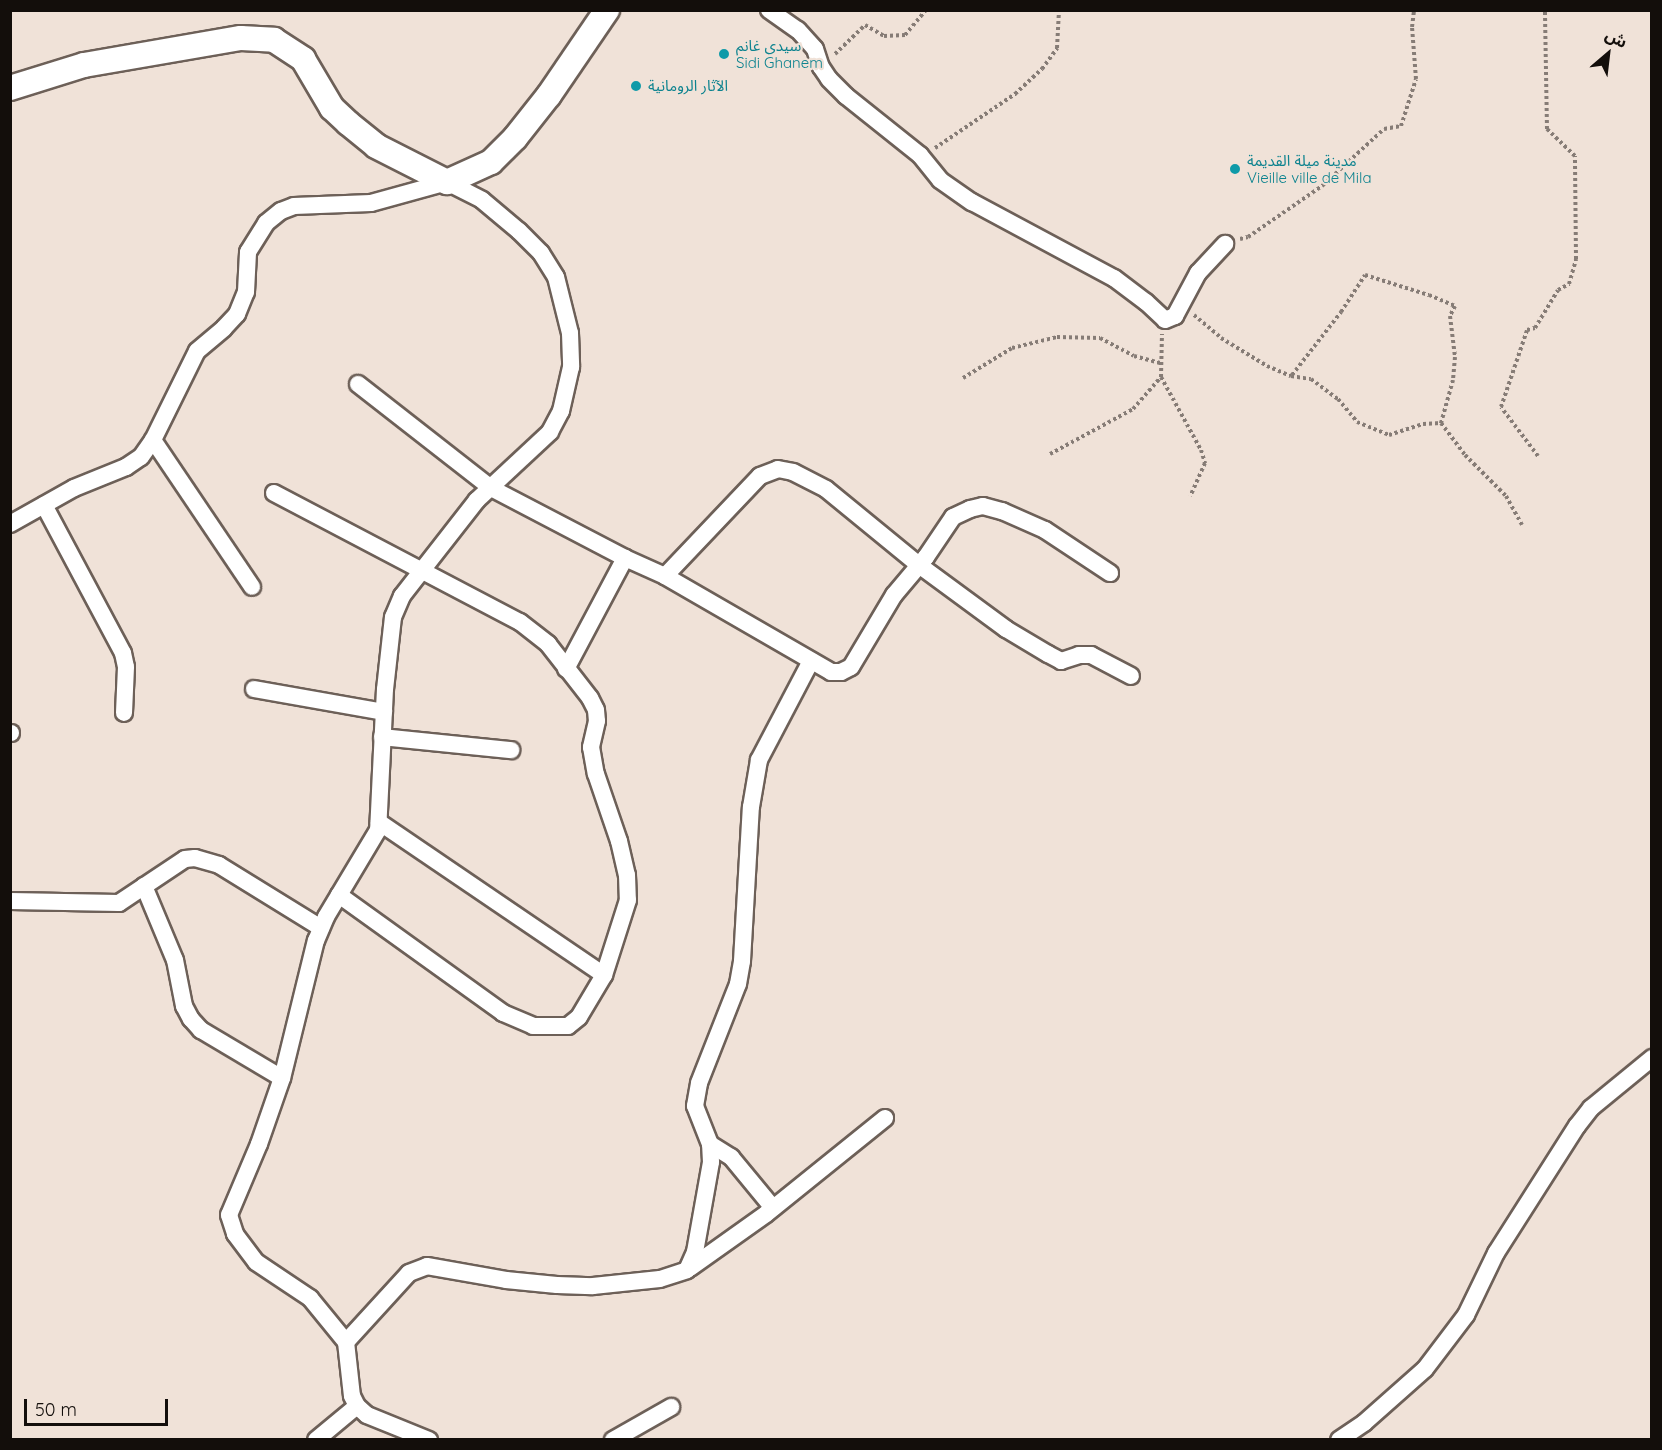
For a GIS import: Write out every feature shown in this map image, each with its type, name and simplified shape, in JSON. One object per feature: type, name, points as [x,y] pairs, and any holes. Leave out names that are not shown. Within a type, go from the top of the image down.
[{"type":"main road","points":[[10,88],[84,65],[241,38],[274,40],[303,59],[332,108],[376,146],[447,182],[491,162],[515,138],[549,95],[607,10]]},
{"type":"street","points":[[769,10],[798,30],[815,50],[821,67],[846,96],[922,158],[940,180],[972,202],[1114,278],[1146,302],[1162,318],[1173,319],[1198,273],[1225,244]]},
{"type":"street","points":[[10,524],[74,488],[126,467],[141,457],[153,440],[197,351],[224,328],[242,305],[246,292],[248,252],[266,223],[281,211],[294,206],[372,203],[447,182],[482,200],[519,231],[541,253],[556,277],[570,333],[571,367],[561,411],[550,432],[477,500],[402,596],[393,617],[382,737],[378,830],[321,927],[282,1078],[260,1144],[232,1204],[230,1223],[256,1262],[310,1298],[346,1342],[352,1396],[357,1406],[368,1414],[429,1440]]},
{"type":"street","points":[[358,384],[491,488],[625,558],[665,576],[831,672],[841,672],[851,667],[894,595],[919,565],[953,517],[970,509],[983,506],[1045,530],[1079,549],[1110,573]]},
{"type":"street","points":[[153,440],[252,587]]},
{"type":"street","points":[[665,576],[760,476],[778,469],[793,472],[826,489],[919,565],[1006,628],[1048,654],[1061,661],[1079,655],[1091,655],[1131,676]]},
{"type":"street","points":[[274,493],[423,570],[532,630],[548,645],[590,698],[596,710],[591,747],[596,774],[619,841],[627,875],[628,900],[604,975],[579,1017],[568,1026],[532,1026],[503,1013],[339,895]]},
{"type":"street","points":[[44,505],[123,653],[126,667],[124,713]]},
{"type":"street","points":[[566,669],[625,558]]},
{"type":"street","points":[[687,1270],[695,1252],[711,1162],[710,1144],[695,1106],[699,1083],[740,973],[751,807],[759,760],[811,661]]},
{"type":"street","points":[[254,689],[384,712]]},
{"type":"street","points":[[382,737],[511,750]]},
{"type":"street","points":[[379,822],[604,975]]},
{"type":"street","points":[[10,902],[119,903],[185,859],[209,861],[321,927]]},
{"type":"street","points":[[144,886],[175,960],[184,1006],[191,1019],[201,1030],[282,1078]]},
{"type":"street","points":[[1339,1440],[1364,1423],[1425,1369],[1459,1325],[1496,1253],[1577,1126],[1591,1108],[1652,1058]]},
{"type":"street","points":[[346,1342],[409,1273],[427,1266],[506,1280],[557,1286],[593,1286],[660,1279],[687,1270],[773,1208],[885,1118]]},
{"type":"street","points":[[710,1144],[731,1157],[773,1208]]},
{"type":"street","points":[[316,1440],[357,1406]]},
{"type":"street","points":[[613,1440],[670,1407]]},
{"type":"path","points":[[821,67],[865,26],[884,36],[905,35],[926,10]]},
{"type":"path","points":[[922,158],[1015,94],[1042,69],[1057,48],[1059,10]]},
{"type":"path","points":[[1225,244],[1248,237],[1322,186],[1384,129],[1401,126],[1416,79],[1412,27],[1414,10]]},
{"type":"path","points":[[1539,456],[1501,407],[1527,330],[1535,328],[1558,290],[1569,284],[1576,259],[1575,156],[1547,129],[1545,10]]},
{"type":"path","points":[[1291,376],[1341,312],[1365,275],[1455,306],[1450,316],[1455,357],[1454,380],[1441,423]]},
{"type":"path","points":[[1183,304],[1221,338],[1266,366],[1291,376],[1311,379],[1338,399],[1357,422],[1389,435],[1424,424],[1441,423]]},
{"type":"path","points":[[1162,318],[1161,376],[1201,450],[1204,463],[1190,496]]},
{"type":"path","points":[[963,378],[1012,348],[1057,336],[1100,338],[1134,357],[1161,363]]},
{"type":"path","points":[[1050,454],[1133,409],[1161,376]]},
{"type":"path","points":[[1441,423],[1465,455],[1506,496],[1522,525]]},
{"type":"place","name":"سيدي غانم Sidi Ghanem","points":[[724,54]]},
{"type":"place","name":"الآثار الرومانية","points":[[636,86]]},
{"type":"place","name":"مدينة ميلة القديمة Vieille ville de Mila","points":[[1235,169]]}]
